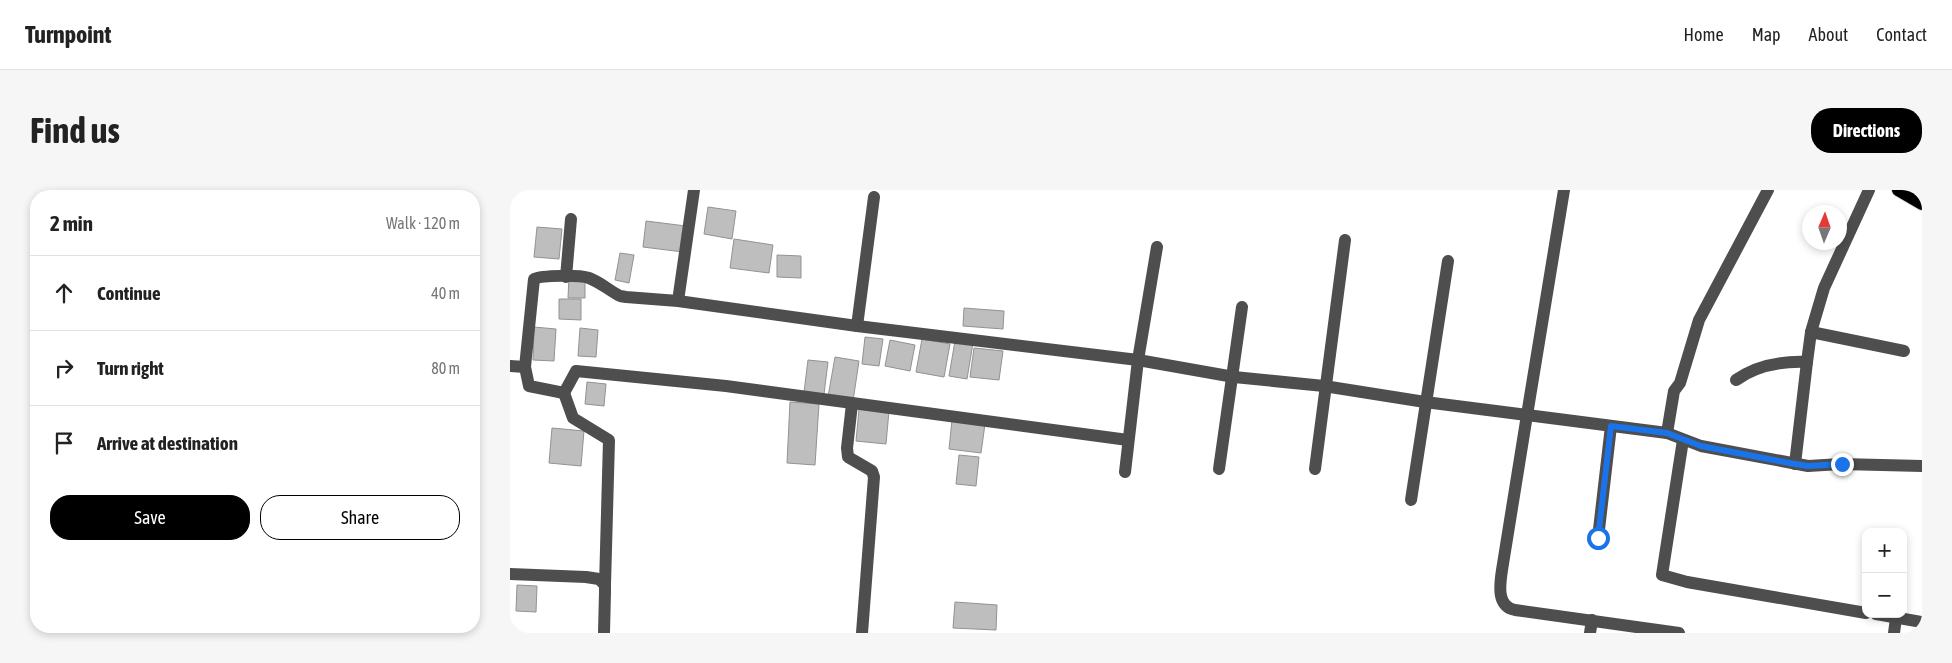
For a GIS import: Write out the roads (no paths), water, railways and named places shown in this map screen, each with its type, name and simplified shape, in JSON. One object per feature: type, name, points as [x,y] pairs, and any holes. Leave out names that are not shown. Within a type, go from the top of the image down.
[{"type":"main road","points":[[1898,190],[1922,204]]},
{"type":"street","points":[[678,301],[694,190]]},
{"type":"street","points":[[1564,190],[1499,588],[1501,597],[1506,607],[1591,627],[1679,633]]},
{"type":"street","points":[[1667,433],[1674,391],[1680,383],[1699,320],[1768,190]]},
{"type":"street","points":[[1795,464],[1811,332],[1824,288],[1869,190]]},
{"type":"street","points":[[856,326],[874,197]]},
{"type":"street","points":[[566,277],[571,219]]},
{"type":"street","points":[[1315,469],[1324,386],[1345,240]]},
{"type":"street","points":[[1125,472],[1138,360],[1157,247]]},
{"type":"street","points":[[1411,500],[1448,261]]},
{"type":"street","points":[[564,394],[529,386],[525,367],[534,279],[541,276],[587,278],[620,296],[678,301],[856,326],[1138,360],[1234,377],[1324,386],[1425,402],[1667,433],[1701,446],[1808,466],[1888,464],[1922,466]]},
{"type":"street","points":[[1219,469],[1234,377],[1242,308]]},
{"type":"street","points":[[1811,332],[1904,351]]},
{"type":"street","points":[[1736,380],[1749,371],[1760,367],[1772,364],[1807,362]]},
{"type":"street","points":[[510,366],[525,367]]},
{"type":"street","points":[[604,633],[609,440],[573,418],[564,394],[576,371],[726,386],[1128,440]]},
{"type":"street","points":[[852,404],[847,448],[848,457],[872,471],[874,477],[862,633]]},
{"type":"street","points":[[1598,538],[1611,426]]},
{"type":"street","points":[[1683,440],[1662,576],[1687,582],[1862,611]]},
{"type":"street","points":[[510,574],[594,578],[600,579],[605,585]]},
{"type":"street","points":[[1894,633],[1896,618],[1922,622]]}]
